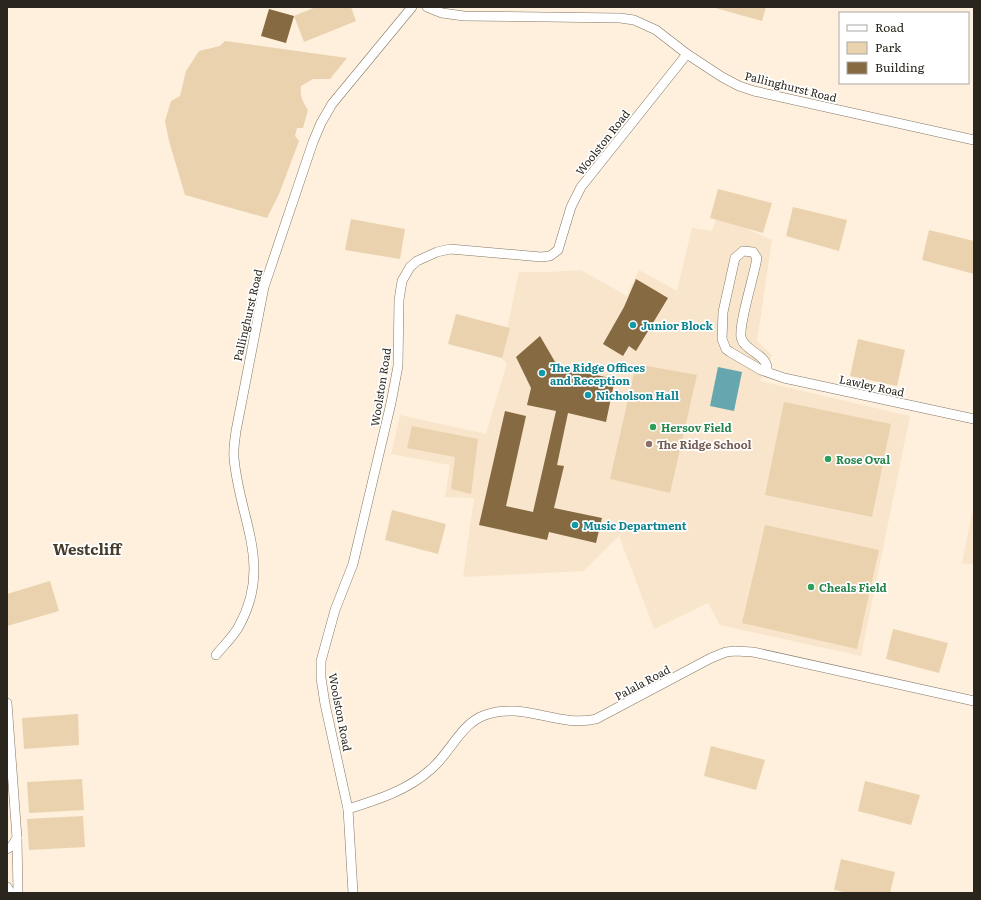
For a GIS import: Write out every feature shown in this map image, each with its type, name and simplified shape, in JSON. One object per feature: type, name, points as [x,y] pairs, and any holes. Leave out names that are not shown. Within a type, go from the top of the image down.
[{"type":"street","name":"Pallinghurst Road","points":[[216,654],[239,626],[251,595],[254,574],[251,538],[237,479],[233,451],[238,415],[264,287],[313,142],[324,117],[332,104],[412,7]]},
{"type":"street","name":"Pallinghurst Road","points":[[429,8],[450,15],[464,16],[620,18],[634,20],[656,30],[687,54],[728,80],[754,91],[974,140]]},
{"type":"street","name":"Woolston Road","points":[[353,893],[348,809],[325,704],[321,678],[321,661],[335,610],[353,564],[385,431],[398,366],[400,300],[405,275],[417,261],[437,252],[450,249],[541,258],[554,254],[560,246],[571,207],[581,187],[687,54]]},
{"type":"street","name":"Lawley Road","points":[[767,371],[767,365],[764,360],[748,347],[741,337],[743,319],[757,258],[752,252],[743,251],[737,255],[734,264],[723,312],[722,339],[726,349],[730,352],[761,370],[784,378],[974,419]]},
{"type":"street","name":"Palala Road","points":[[348,809],[396,791],[419,780],[432,769],[470,723],[485,715],[502,710],[514,710],[575,721],[596,719],[726,652],[753,652],[974,701]]},
{"type":"street","points":[[7,703],[17,838],[18,893]]},
{"type":"street","points":[[7,849],[12,846],[17,838]]},
{"type":"street","points":[[7,887],[11,893]]},
{"type":"shaded area","name":"The Ridge School","points":[[717,216],[772,240],[757,341],[772,355],[760,381],[910,416],[861,656],[720,625],[708,603],[654,629],[619,536],[584,571],[463,577],[474,498],[445,497],[450,465],[391,454],[400,415],[486,434],[507,363],[501,358],[519,272],[581,270],[627,296],[639,270],[677,291],[692,228],[712,231]]},
{"type":"shaded area","points":[[974,503],[974,565],[962,563]]},
{"type":"green space","points":[[316,7],[351,7],[356,21],[304,42],[294,16]]},
{"type":"green space","points":[[712,7],[766,7],[762,21]]},
{"type":"green space","points":[[225,41],[347,58],[330,79],[313,79],[301,86],[302,98],[308,110],[303,128],[297,128],[295,136],[299,141],[279,194],[267,218],[185,195],[169,141],[165,121],[171,101],[180,96],[186,71],[199,51],[220,46]]},
{"type":"green space","points":[[718,189],[772,203],[763,233],[710,218]]},
{"type":"green space","points":[[793,207],[847,220],[839,251],[786,236]]},
{"type":"green space","points":[[351,219],[405,229],[400,259],[345,250]]},
{"type":"green space","points":[[929,230],[974,241],[974,274],[922,260]]},
{"type":"green space","points":[[456,314],[510,328],[502,358],[448,344]]},
{"type":"green space","points":[[858,339],[905,350],[897,386],[850,376]]},
{"type":"green space","name":"Hersov Field","points":[[636,364],[697,375],[670,493],[610,479]]},
{"type":"green space","name":"Rose Oval","points":[[784,402],[891,424],[872,517],[765,495]]},
{"type":"green space","points":[[412,426],[478,439],[471,494],[451,489],[455,457],[407,448]]},
{"type":"green space","points":[[392,510],[446,524],[438,554],[385,540]]},
{"type":"green space","name":"Cheals Field","points":[[765,525],[879,550],[857,649],[742,623]]},
{"type":"green space","points":[[50,581],[59,611],[7,626],[7,594]]},
{"type":"green space","points":[[893,629],[948,643],[939,673],[886,659]]},
{"type":"green space","points":[[78,714],[79,745],[24,749],[22,718]]},
{"type":"green space","points":[[711,746],[765,760],[756,790],[704,776]]},
{"type":"green space","points":[[82,779],[84,810],[29,813],[27,782]]},
{"type":"green space","points":[[865,781],[920,795],[911,825],[858,811]]},
{"type":"green space","points":[[83,816],[85,847],[29,850],[27,819]]},
{"type":"green space","points":[[841,859],[895,872],[890,893],[849,893],[834,890]]},
{"type":"water","points":[[718,367],[742,372],[734,411],[710,406]]},
{"type":"building","points":[[269,9],[294,16],[286,43],[261,36]]},
{"type":"building","name":"Junior Block","points":[[636,279],[668,298],[636,351],[629,346],[623,356],[603,344],[624,307]]},
{"type":"building","points":[[540,336],[558,367],[615,379],[606,422],[568,413],[557,465],[564,466],[554,508],[602,518],[596,543],[549,532],[547,540],[479,525],[505,411],[526,416],[506,506],[533,512],[556,411],[527,405],[531,388],[516,357]]},
{"type":"place","name":"Junior Block","points":[[633,325]]},
{"type":"place","name":"The Ridge Offices and Reception","points":[[542,373]]},
{"type":"place","name":"Nicholson Hall","points":[[588,395]]},
{"type":"place","name":"Hersov Field","points":[[653,427]]},
{"type":"place","name":"The Ridge School","points":[[649,444]]},
{"type":"place","name":"Rose Oval","points":[[828,459]]},
{"type":"place","name":"Music Department","points":[[575,525]]},
{"type":"place","name":"Cheals Field","points":[[811,587]]},
{"type":"district","name":"Westcliff","points":[[87,548]]}]
